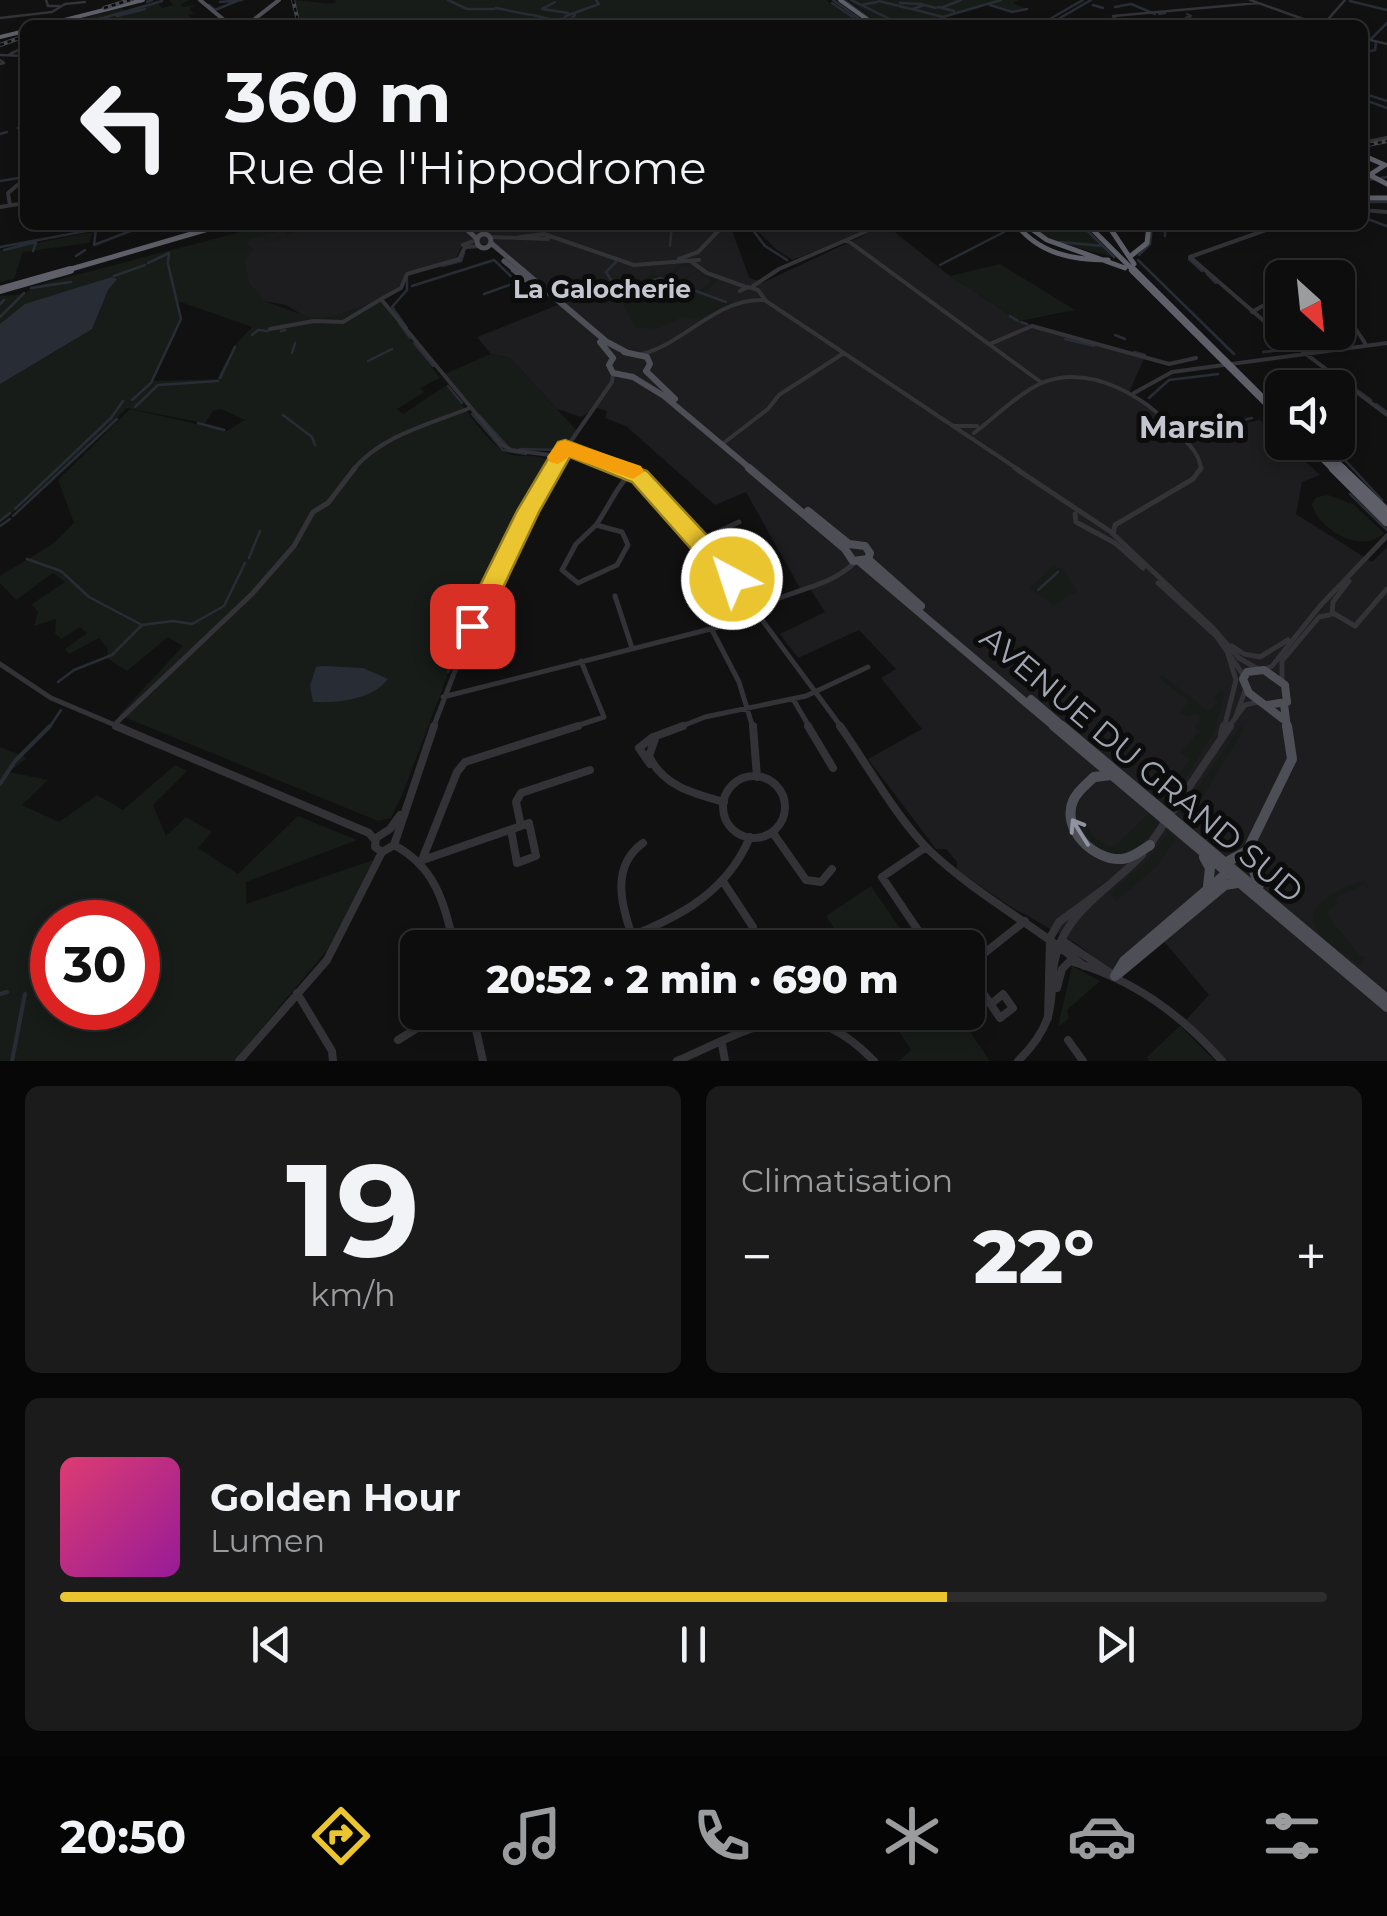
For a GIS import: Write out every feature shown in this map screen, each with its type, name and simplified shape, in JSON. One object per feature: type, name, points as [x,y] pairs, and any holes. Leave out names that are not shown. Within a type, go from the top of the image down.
[{"type":"highway","points":[[67,20],[145,0]]},
{"type":"highway","points":[[838,0],[865,20]]},
{"type":"highway","points":[[1368,157],[1385,165],[1371,174]]},
{"type":"highway","points":[[1371,174],[1386,178]]},
{"type":"highway","points":[[0,289],[202,230]]},
{"type":"highway","points":[[1021,230],[1029,239],[1056,253],[1115,260]]},
{"type":"highway","points":[[1033,230],[1048,240],[1116,261],[1158,295]]},
{"type":"highway","points":[[1096,230],[1265,401]]},
{"type":"highway","points":[[1097,230],[1133,260],[1265,393]]},
{"type":"highway","points":[[1112,230],[1133,260]]},
{"type":"highway","points":[[1133,260],[1147,243],[1148,230]]},
{"type":"highway","points":[[1325,460],[1387,522]]},
{"type":"highway","points":[[1334,460],[1387,512]]},
{"type":"main road","points":[[198,0],[222,20]]},
{"type":"main road","points":[[253,20],[279,0]]},
{"type":"main road","points":[[471,230],[613,347],[642,354],[649,360],[646,371]]},
{"type":"main road","points":[[484,241],[595,338],[612,358]]},
{"type":"main road","points":[[626,352],[612,358],[609,366],[613,377],[646,371]]},
{"type":"main road","points":[[646,371],[847,550]]},
{"type":"main road","points":[[628,377],[654,388],[847,550],[862,561],[870,553],[865,546],[847,550]]},
{"type":"main road","name":"AVENUE DU GRAND SUD","points":[[862,561],[1155,808]]},
{"type":"main road","name":"AVENUE DU GRAND SUD","points":[[862,561],[1223,866]]},
{"type":"main road","points":[[1115,976],[1226,885],[1240,879],[1292,759],[1293,742],[1284,704],[1289,694],[1282,681],[1261,670],[1244,676],[1246,688],[1286,722]]},
{"type":"main road","points":[[1264,703],[1284,704]]},
{"type":"main road","points":[[1112,775],[1094,777],[1072,803],[1071,820],[1077,834],[1093,850],[1114,858],[1131,857],[1150,845]]},
{"type":"main road","name":"AVENUE DU GRAND SUD","points":[[1182,830],[1198,850],[1223,866]]},
{"type":"main road","points":[[1198,850],[1210,868],[1208,890]]},
{"type":"main road","points":[[1115,976],[1124,961],[1208,890],[1223,866],[1248,857]]},
{"type":"main road","points":[[1248,857],[1264,893]]},
{"type":"main road","points":[[1223,866],[1240,879]]},
{"type":"main road","name":"AVENUE DU GRAND SUD","points":[[1240,879],[1264,893],[1387,999]]},
{"type":"main road","name":"AVENUE DU GRAND SUD","points":[[1240,879],[1387,1007]]},
{"type":"street","points":[[46,0],[48,6],[92,0]]},
{"type":"street","points":[[1250,0],[1307,20]]},
{"type":"street","points":[[1327,20],[1346,0]]},
{"type":"street","points":[[0,18],[54,12],[83,1]]},
{"type":"street","points":[[1117,20],[1113,16],[1258,3]]},
{"type":"street","points":[[54,12],[59,6]]},
{"type":"street","points":[[0,60],[20,49]]},
{"type":"street","points":[[8,55],[20,56]]},
{"type":"street","points":[[10,206],[9,192],[20,183]]},
{"type":"street","points":[[0,207],[20,205]]},
{"type":"street","points":[[270,329],[314,321],[343,322],[401,288],[408,274],[459,260],[465,247],[502,237],[546,238],[630,264],[698,257],[720,230]]},
{"type":"street","points":[[734,302],[740,292],[759,281],[869,230]]},
{"type":"street","points":[[1264,230],[1190,258],[1265,323]]},
{"type":"street","points":[[563,242],[570,234]]},
{"type":"street","points":[[847,240],[1042,382]]},
{"type":"street","points":[[687,260],[698,257]]},
{"type":"street","points":[[698,257],[751,299]]},
{"type":"street","points":[[751,299],[759,292],[759,281]]},
{"type":"street","points":[[734,284],[759,292],[766,301],[968,433],[985,449],[1084,515],[1239,658],[1261,670],[1272,666],[1294,635],[1387,536]]},
{"type":"street","points":[[382,299],[505,448],[558,456]]},
{"type":"street","points":[[649,360],[734,302],[766,301]]},
{"type":"street","points":[[1252,312],[1265,305]]},
{"type":"street","points":[[990,344],[1032,326],[1169,364],[1196,358]]},
{"type":"street","points":[[1355,326],[1369,344]]},
{"type":"street","points":[[1132,393],[1143,392],[1164,374],[1387,341]]},
{"type":"street","points":[[1301,350],[1387,415]]},
{"type":"street","points":[[642,354],[656,352]]},
{"type":"street","points":[[724,442],[768,409],[780,395],[844,353]]},
{"type":"street","points":[[0,664],[51,698],[372,836],[389,831],[404,808],[443,698],[488,592],[558,456],[613,377]]},
{"type":"street","points":[[968,433],[1042,382],[1072,379],[1132,393],[1145,400],[1197,453],[1201,470],[1194,479],[1115,525],[1112,537]]},
{"type":"street","points":[[1143,392],[1145,400]]},
{"type":"street","points":[[114,724],[252,594],[294,546],[312,512],[328,503],[363,458],[394,438],[470,408]]},
{"type":"street","points":[[565,447],[633,472],[700,540],[815,691],[926,847],[967,884],[1115,976]]},
{"type":"street","points":[[596,525],[622,532],[628,545],[617,565],[578,583],[562,570],[576,544],[616,497],[622,480],[633,472]]},
{"type":"street","points":[[1069,505],[1076,522],[1112,537]]},
{"type":"street","points":[[1075,514],[1084,515]]},
{"type":"street","points":[[700,540],[740,522]]},
{"type":"street","points":[[847,550],[847,568]]},
{"type":"street","points":[[443,698],[734,623],[764,604],[843,574],[862,561]]},
{"type":"street","points":[[1282,681],[1282,662],[1319,617],[1332,612],[1353,573]]},
{"type":"street","points":[[1321,606],[1355,626],[1387,589]]},
{"type":"street","points":[[615,596],[632,648]]},
{"type":"street","points":[[711,628],[735,669],[751,708],[757,776]]},
{"type":"street","points":[[1225,643],[1244,654],[1260,657],[1294,635]]},
{"type":"street","points":[[1225,643],[1244,676]]},
{"type":"street","points":[[1222,738],[1223,719],[1236,680],[1225,643]]},
{"type":"street","points":[[422,860],[465,762],[604,717],[580,660]]},
{"type":"street","points":[[724,802],[673,783],[640,755],[639,748],[687,722],[793,699],[868,667]]},
{"type":"street","points":[[1236,716],[1246,688]]},
{"type":"street","points":[[793,699],[833,768]]},
{"type":"street","points":[[1055,994],[1060,944],[1068,928],[1150,845],[1245,705],[1264,703]]},
{"type":"street","points":[[521,826],[516,802],[521,793],[590,770]]},
{"type":"street","points":[[757,776],[776,785],[784,801],[784,819],[773,833],[750,837],[728,822],[724,802],[735,782],[757,776]]},
{"type":"street","points":[[422,860],[521,826],[529,824],[536,856],[517,862],[511,830]]},
{"type":"street","points":[[389,831],[394,845],[422,860],[438,887],[450,930]]},
{"type":"street","points":[[773,833],[806,880],[821,882],[832,869]]},
{"type":"street","points":[[372,836],[375,847],[382,852]]},
{"type":"street","points":[[643,930],[697,906],[724,883],[741,860],[750,837]]},
{"type":"street","points":[[631,930],[622,872],[629,851],[643,843]]},
{"type":"street","points":[[239,1061],[327,960],[382,852],[394,845]]},
{"type":"street","points":[[918,930],[882,878],[926,847]]},
{"type":"street","points":[[1046,1028],[1046,935],[1122,875]]},
{"type":"street","points":[[724,883],[753,927]]},
{"type":"street","points":[[985,954],[1024,922]]},
{"type":"street","points":[[1060,944],[1084,966]]},
{"type":"street","points":[[1018,1061],[1039,1044],[1064,965],[1070,961],[1128,980],[1190,1028],[1222,1061]]},
{"type":"street","points":[[298,993],[332,1050],[333,1061]]},
{"type":"street","points":[[985,995],[991,1004]]},
{"type":"street","points":[[398,1040],[414,1030]]},
{"type":"street","points":[[476,1030],[483,1061]]},
{"type":"street","points":[[677,1061],[754,1030]]},
{"type":"street","points":[[841,1030],[874,1061]]},
{"type":"street","points":[[1068,1040],[1083,1061]]},
{"type":"street","points":[[722,1043],[725,1061]]},
{"type":"shaded area","points":[[169,0],[190,0],[182,7],[199,5],[189,8],[194,14],[188,15],[194,20],[77,20],[156,2],[162,8],[174,5]]},
{"type":"shaded area","points":[[295,0],[332,4],[337,2],[334,0],[826,0],[854,20],[300,20]]},
{"type":"shaded area","points":[[848,0],[1019,0],[1013,3],[1027,9],[1011,12],[986,4],[944,17],[952,20],[874,20]]},
{"type":"shaded area","points":[[248,230],[283,230],[249,240],[247,244],[253,250],[245,261],[249,284],[266,302],[319,318],[374,301],[399,286],[406,273],[454,259],[461,252],[454,260],[406,274],[400,288],[374,302],[382,302],[440,378],[420,388],[424,392],[397,409],[403,414],[447,385],[498,447],[511,454],[551,462],[463,635],[391,818],[378,821],[119,715],[183,646],[168,637],[127,671],[107,658],[108,649],[99,638],[69,654],[65,649],[87,633],[80,627],[61,639],[55,633],[56,619],[34,626],[38,612],[32,604],[65,582],[53,573],[16,600],[0,583],[0,576],[53,544],[74,523],[58,480],[130,409],[227,431],[245,420],[221,409],[213,411],[205,423],[127,408],[55,478],[0,522],[0,296],[25,294],[34,286]],"holes":[[[178,301],[252,327],[234,346],[217,379],[152,381],[180,319]]]},
{"type":"shaded area","points":[[264,230],[732,230],[749,277],[762,283],[875,230],[892,230],[946,273],[1019,321],[1144,359],[1129,392],[1149,403],[1176,430],[1201,432],[1260,420],[1265,425],[1265,460],[1304,460],[1320,475],[1302,482],[1296,514],[1372,562],[1387,547],[1387,1061],[1222,1061],[1183,1023],[1209,995],[1162,939],[1129,967],[1112,971],[1077,944],[1008,905],[957,870],[957,862],[946,849],[936,849],[868,759],[922,729],[881,678],[896,669],[859,630],[798,658],[780,634],[825,612],[809,587],[801,590],[746,492],[715,505],[626,426],[605,418],[607,411],[596,408],[581,417],[557,409],[510,358],[491,354],[477,337],[563,303],[495,244],[463,244],[456,258],[406,273],[399,288],[343,319],[309,319],[286,305],[264,301],[249,284],[234,236]]},
{"type":"shaded area","points":[[756,230],[867,230],[793,260]]},
{"type":"shaded area","points":[[1035,230],[1088,230],[1117,258],[1055,242]]},
{"type":"shaded area","points":[[93,232],[89,243],[23,252],[14,279],[0,282],[0,250]]},
{"type":"shaded area","points":[[677,262],[697,268],[681,266],[671,279],[679,281],[690,275],[680,284],[700,291],[712,280],[700,276],[719,279],[705,293],[731,303],[708,316],[682,317],[657,329],[635,327],[616,292],[652,275],[652,268],[654,275],[664,278],[680,265]]},
{"type":"shaded area","points":[[1000,264],[1075,310],[1019,321],[950,276]]},
{"type":"shaded area","points":[[112,277],[117,279],[108,290],[92,329],[0,384],[0,324],[25,304]]},
{"type":"shaded area","points":[[491,354],[510,358],[577,431],[562,451],[505,448],[442,375]]},
{"type":"shaded area","points":[[1328,495],[1353,504],[1384,533],[1365,541],[1332,530],[1312,504],[1317,497]]},
{"type":"shaded area","points":[[1054,565],[1066,573],[1077,591],[1053,605],[1030,588]]},
{"type":"shaded area","points":[[316,667],[363,668],[388,679],[364,696],[313,702],[310,686]]},
{"type":"shaded area","points":[[1162,675],[1208,711],[1218,702],[1214,698],[1221,690],[1225,693],[1214,731],[1169,807],[1159,799],[1190,760],[1180,752],[1200,731],[1195,727],[1202,717],[1195,712],[1189,717],[1180,712],[1189,701],[1159,678]]},
{"type":"shaded area","points":[[1241,726],[1243,731],[1187,822],[1180,813]]},
{"type":"shaded area","points":[[0,747],[27,758],[9,772],[48,780],[22,805],[59,822],[97,795],[123,810],[175,765],[187,771],[153,805],[166,836],[186,817],[212,832],[198,848],[238,874],[298,816],[357,840],[246,882],[246,904],[373,860],[328,949],[234,1061],[0,1061]]},
{"type":"shaded area","points":[[1148,814],[1160,825],[1137,848],[1120,857],[1098,849],[1084,827],[1083,819],[1095,837],[1114,847]]},
{"type":"shaded area","points":[[1168,832],[1176,839],[1157,866],[1116,901],[1110,893],[1149,859]]},
{"type":"shaded area","points":[[1365,881],[1370,889],[1364,885],[1334,898],[1337,903],[1326,913],[1360,956],[1366,957],[1359,965],[1321,935],[1313,917],[1328,897]]},
{"type":"shaded area","points":[[871,886],[901,930],[835,930],[826,916]]},
{"type":"shaded area","points":[[1072,966],[1100,981],[1067,1010],[1069,1018],[1058,1027]]},
{"type":"shaded area","points":[[1180,1026],[1215,1061],[1149,1061],[1147,1057]]},
{"type":"shaded area","points":[[899,1030],[969,1030],[990,1061],[899,1061],[911,1050]]},
{"type":"waterway","points":[[147,2],[152,0]]},
{"type":"waterway","points":[[220,2],[242,0]]},
{"type":"waterway","points":[[448,0],[467,9],[494,9]]},
{"type":"waterway","points":[[562,20],[599,4],[596,0]]},
{"type":"waterway","points":[[833,0],[861,20]]},
{"type":"waterway","points":[[844,0],[871,20]]},
{"type":"waterway","points":[[851,0],[861,5]]},
{"type":"waterway","points":[[941,8],[961,0]]},
{"type":"waterway","points":[[912,9],[943,17],[1001,0]]},
{"type":"waterway","points":[[1048,20],[1083,0]]},
{"type":"waterway","points":[[1057,20],[1091,0]]},
{"type":"waterway","points":[[103,18],[162,1]]},
{"type":"waterway","points":[[209,5],[215,10],[237,1]]},
{"type":"waterway","points":[[879,1],[911,9]]},
{"type":"waterway","points":[[1350,1],[1387,10]]},
{"type":"waterway","points":[[555,2],[542,9],[568,13]]},
{"type":"waterway","points":[[861,5],[877,2]]},
{"type":"waterway","points":[[832,3],[857,20]]},
{"type":"waterway","points":[[900,3],[922,4]]},
{"type":"waterway","points":[[1115,7],[1131,4],[1155,14]]},
{"type":"waterway","points":[[861,5],[892,20]]},
{"type":"waterway","points":[[913,9],[924,5],[936,8]]},
{"type":"waterway","points":[[990,5],[1012,12],[1027,9]]},
{"type":"waterway","points":[[1093,5],[1103,8]]},
{"type":"waterway","points":[[496,8],[531,15]]},
{"type":"waterway","points":[[941,8],[954,11]]},
{"type":"waterway","points":[[117,16],[145,9]]},
{"type":"waterway","points":[[1159,14],[1165,13]]},
{"type":"waterway","points":[[1186,18],[1191,16],[1187,14]]},
{"type":"waterway","points":[[533,15],[554,20]]},
{"type":"waterway","points":[[570,20],[575,15]]},
{"type":"waterway","points":[[95,20],[101,18]]},
{"type":"waterway","points":[[942,18],[949,20]]},
{"type":"waterway","points":[[1178,20],[1183,19]]},
{"type":"waterway","points":[[1371,39],[1387,23]]},
{"type":"waterway","points":[[1368,52],[1375,50],[1376,42]]},
{"type":"waterway","points":[[1368,95],[1387,101]]},
{"type":"waterway","points":[[1368,101],[1387,108]]},
{"type":"waterway","points":[[0,134],[7,132]]},
{"type":"waterway","points":[[1368,146],[1387,142]]},
{"type":"waterway","points":[[1368,180],[1387,177]]},
{"type":"waterway","points":[[0,181],[19,178]]},
{"type":"waterway","points":[[1368,202],[1387,202]]},
{"type":"waterway","points":[[1368,219],[1387,226]]},
{"type":"waterway","points":[[0,247],[92,230]]},
{"type":"waterway","points":[[96,230],[94,245],[133,230]]},
{"type":"waterway","points":[[670,246],[672,230]]},
{"type":"waterway","points":[[753,230],[765,246],[787,260]]},
{"type":"waterway","points":[[1060,242],[1103,246],[1086,230]]},
{"type":"waterway","points":[[1139,255],[1150,244],[1151,230]]},
{"type":"waterway","points":[[1165,230],[1165,236]]},
{"type":"waterway","points":[[940,265],[1004,232]]},
{"type":"waterway","points":[[4,250],[36,242],[33,251]]},
{"type":"waterway","points":[[1104,247],[1114,257]]},
{"type":"waterway","points":[[76,256],[85,250]]},
{"type":"waterway","points":[[148,263],[169,253],[168,262]]},
{"type":"waterway","points":[[442,266],[461,261],[464,253]]},
{"type":"waterway","points":[[1189,259],[1202,271]]},
{"type":"waterway","points":[[412,286],[494,260],[519,284]]},
{"type":"waterway","points":[[1138,260],[1234,354]]},
{"type":"waterway","points":[[615,286],[606,272],[616,262]]},
{"type":"waterway","points":[[132,400],[151,383],[181,319],[168,264]]},
{"type":"waterway","points":[[114,276],[145,265]]},
{"type":"waterway","points":[[1207,274],[1216,283]]},
{"type":"waterway","points":[[407,277],[407,290],[392,307],[407,328]]},
{"type":"waterway","points":[[648,282],[660,278],[726,302]]},
{"type":"waterway","points":[[31,288],[71,282]]},
{"type":"waterway","points":[[484,294],[515,283]]},
{"type":"waterway","points":[[618,290],[622,299]]},
{"type":"waterway","points":[[0,317],[24,293]]},
{"type":"waterway","points":[[0,304],[4,300]]},
{"type":"waterway","points":[[1010,316],[1018,321]]},
{"type":"waterway","points":[[1021,322],[1027,324]]},
{"type":"waterway","points":[[399,323],[410,338]]},
{"type":"waterway","points":[[252,335],[258,330],[268,331]]},
{"type":"waterway","points":[[281,331],[285,330]]},
{"type":"waterway","points":[[1115,335],[1125,339]]},
{"type":"waterway","points":[[1065,339],[1094,346]]},
{"type":"waterway","points":[[292,353],[295,343]]},
{"type":"waterway","points":[[414,343],[433,366]]},
{"type":"waterway","points":[[220,378],[235,347]]},
{"type":"waterway","points":[[368,361],[392,349]]},
{"type":"waterway","points":[[1263,352],[1284,350]]},
{"type":"waterway","points":[[1134,352],[1145,355]]},
{"type":"waterway","points":[[1149,398],[1169,380],[1218,374]]},
{"type":"waterway","points":[[135,407],[158,385],[218,381]]},
{"type":"waterway","points":[[448,386],[462,403]]},
{"type":"waterway","points":[[1355,389],[1371,400]]},
{"type":"waterway","points":[[15,509],[111,418],[123,401]]},
{"type":"waterway","points":[[1376,404],[1387,412]]},
{"type":"waterway","points":[[472,414],[503,450],[526,454]]},
{"type":"waterway","points":[[283,415],[312,437],[315,445]]},
{"type":"waterway","points":[[479,415],[507,446]]},
{"type":"waterway","points":[[1191,433],[1252,418]]},
{"type":"waterway","points":[[13,516],[117,419]]},
{"type":"waterway","points":[[198,423],[224,430]]},
{"type":"waterway","points":[[520,449],[558,450]]},
{"type":"waterway","points":[[1345,460],[1382,500]]},
{"type":"waterway","points":[[448,672],[546,472]]},
{"type":"waterway","points":[[1350,494],[1387,530]]},
{"type":"waterway","points":[[0,521],[10,513]]},
{"type":"waterway","points":[[0,526],[10,519]]},
{"type":"waterway","points":[[249,558],[260,531]]},
{"type":"waterway","points":[[27,559],[61,571],[89,597],[142,625]]},
{"type":"waterway","points":[[142,625],[173,621],[192,624],[224,606],[245,563]]},
{"type":"waterway","points":[[1038,590],[1058,572]]},
{"type":"waterway","points":[[700,591],[710,607]]},
{"type":"waterway","points":[[58,682],[74,670],[112,655],[142,625]]},
{"type":"waterway","points":[[49,728],[61,710]]},
{"type":"waterway","points":[[0,784],[15,761],[50,726]]},
{"type":"waterway","points":[[0,994],[7,992]]},
{"type":"waterway","points":[[12,1061],[25,994]]},
{"type":"railway","points":[[104,8],[130,0]]},
{"type":"railway","points":[[293,0],[298,20]]},
{"type":"railway","points":[[0,45],[20,38]]},
{"type":"railway","points":[[1368,145],[1387,141]]},
{"type":"slow traffic","points":[[558,457],[565,447],[633,472]]},
{"type":"district","name":"La Galocherie","points":[[602,289]]},
{"type":"district","name":"Marsin","points":[[1192,427]]},
{"type":"route","points":[[472,626],[528,511],[565,447],[639,476],[711,551],[732,579]]}]
